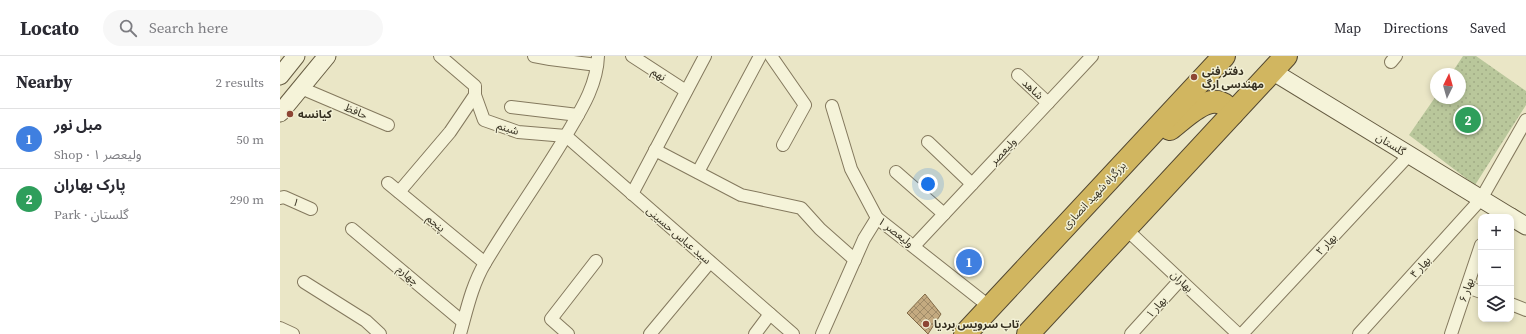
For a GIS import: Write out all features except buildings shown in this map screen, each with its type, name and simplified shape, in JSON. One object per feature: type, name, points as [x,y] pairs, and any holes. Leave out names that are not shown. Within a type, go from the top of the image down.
[{"type":"highway","name":"بزرگراه شهید انصاری","points":[[965,334],[1224,56]]},
{"type":"highway","points":[[1028,334],[1279,63]]},
{"type":"highway","points":[[1117,171],[1202,105],[1212,101],[1219,102],[1226,106],[1232,114]]},
{"type":"main road","points":[[280,76],[296,56]]},
{"type":"main road","points":[[280,113],[327,56]]},
{"type":"main road","name":"گلستان","points":[[1279,63],[1409,155],[1489,208],[1504,214]]},
{"type":"main road","name":"گلستان","points":[[1514,219],[1526,226]]},
{"type":"street","name":"شبنم","points":[[440,56],[475,86],[476,95],[484,120],[518,132],[566,136]]},
{"type":"street","points":[[460,334],[471,291],[485,263],[543,174],[587,100],[597,71],[598,60],[550,60],[534,56]]},
{"type":"street","name":"نهم","points":[[632,56],[686,91]]},
{"type":"street","points":[[632,194],[704,56]]},
{"type":"street","points":[[698,172],[760,56]]},
{"type":"street","points":[[771,56],[805,105],[783,145]]},
{"type":"street","name":"ولیعصر","points":[[914,246],[1092,56]]},
{"type":"street","name":"شاهد","points":[[1018,75],[1048,103]]},
{"type":"street","name":"حافظ","points":[[301,88],[388,125]]},
{"type":"street","points":[[399,192],[450,132],[476,95]]},
{"type":"street","name":"ولیعصر ۱","points":[[832,106],[851,169],[877,218],[990,307]]},
{"type":"street","points":[[511,107],[578,115]]},
{"type":"street","name":"بهار ۴","points":[[1359,334],[1489,208],[1526,120]]},
{"type":"street","name":"سید عباس حسینی","points":[[566,136],[793,334]]},
{"type":"street","points":[[928,142],[972,184]]},
{"type":"street","points":[[655,150],[741,195],[801,208],[820,229],[855,260]]},
{"type":"street","name":"بهار ۲","points":[[1242,334],[1409,155]]},
{"type":"street","points":[[896,172],[944,214]]},
{"type":"street","name":"پنجم","points":[[388,183],[485,263]]},
{"type":"street","name":"۱","points":[[280,198],[284,197],[311,209]]},
{"type":"street","points":[[822,334],[864,239],[877,218]]},
{"type":"street","name":"چهارم","points":[[352,229],[463,322]]},
{"type":"street","name":"بهاران","points":[[1126,229],[1238,334]]},
{"type":"street","name":"بهار ۶","points":[[1451,334],[1479,250]]},
{"type":"street","points":[[568,334],[551,319],[596,261]]},
{"type":"street","points":[[650,334],[710,262]]},
{"type":"street","name":"بهار ۱","points":[[1131,334],[1180,280]]},
{"type":"street","points":[[304,282],[366,321],[380,334]]},
{"type":"street","points":[[1466,287],[1478,291]]},
{"type":"street","points":[[1514,305],[1526,310]]},
{"type":"street","points":[[755,334],[770,314]]},
{"type":"street","points":[[280,328],[293,334]]},
{"type":"green space","points":[[1463,56],[1476,56],[1526,91],[1526,105],[1475,185],[1409,135],[1430,104],[1466,104],[1466,68],[1455,68]]},
{"type":"place","name":"دفتر فنی مهندسی ارگ","points":[[1194,77]]},
{"type":"place","name":"کیانسه","points":[[290,114]]},
{"type":"place","name":"پارک بهاران","points":[[1468,120]]},
{"type":"place","name":"مبل نور","points":[[969,262]]},
{"type":"place","name":"تاپ سرویس بردیا","points":[[926,324]]}]
